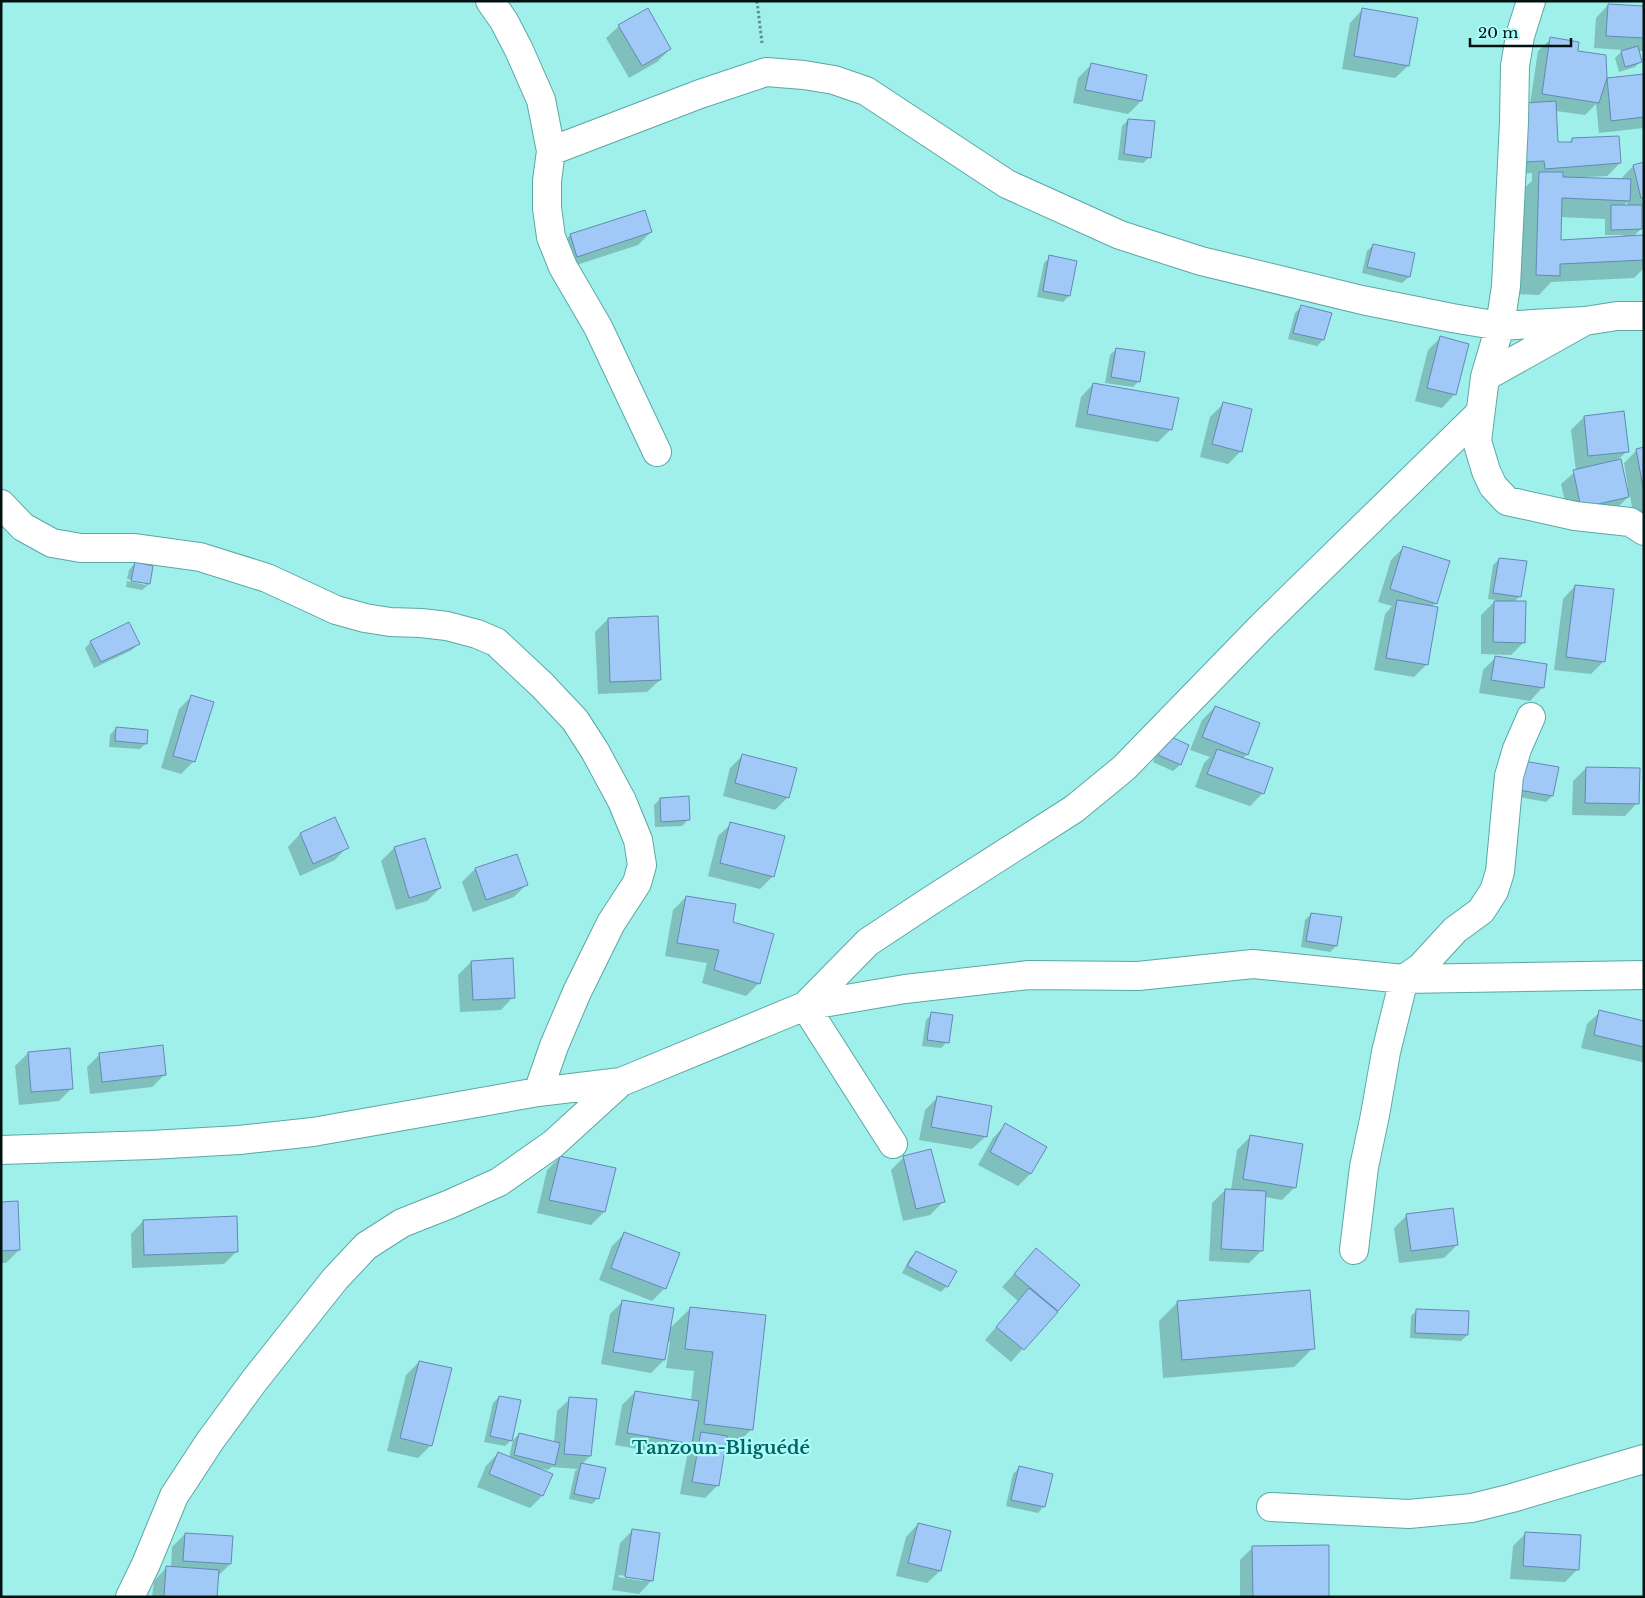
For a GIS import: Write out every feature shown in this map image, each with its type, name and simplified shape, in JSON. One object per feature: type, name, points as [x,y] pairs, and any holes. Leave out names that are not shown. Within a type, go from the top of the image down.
[{"type":"street","points":[[490,1],[504,21],[519,50],[541,100],[551,151],[547,190],[547,208],[551,237],[563,267],[598,327],[657,452]]},
{"type":"street","points":[[1531,1],[1520,36],[1515,66],[1506,286],[1500,326],[1485,377],[1477,441],[1486,471],[1493,486],[1507,500],[1575,516],[1630,522],[1644,531]]},
{"type":"street","points":[[551,151],[700,94],[766,72],[804,75],[834,80],[866,91],[1007,184],[1120,235],[1201,262],[1352,298],[1500,326],[1585,321],[1617,316],[1644,316]]},
{"type":"street","points":[[1485,377],[1585,321]]},
{"type":"street","points":[[804,1006],[868,942],[930,900],[1074,809],[1124,768],[1263,625],[1479,414]]},
{"type":"street","points":[[1,504],[23,527],[52,543],[81,548],[135,548],[200,557],[267,578],[336,610],[390,622],[447,626],[477,634],[496,642],[542,685],[575,720],[595,751],[622,801],[638,840],[642,865],[637,883],[611,923],[577,992],[554,1046],[538,1092]]},
{"type":"street","points":[[1354,1250],[1364,1168],[1386,1052],[1404,979],[1422,967],[1455,930],[1481,911],[1494,891],[1500,872],[1509,776],[1517,749],[1531,718]]},
{"type":"street","points":[[1,1150],[190,1143],[313,1132],[538,1092],[621,1082],[804,1006],[904,989],[1029,975],[1138,976],[1253,964],[1404,979],[1644,975]]},
{"type":"street","points":[[804,1006],[893,1144]]},
{"type":"street","points":[[130,1597],[179,1488],[210,1441],[254,1381],[335,1278],[366,1246],[402,1223],[498,1182],[553,1144],[621,1082]]},
{"type":"street","points":[[1271,1506],[1409,1514],[1472,1508],[1644,1459]]},
{"type":"path","points":[[757,1],[766,72]]},
{"type":"building","points":[[1608,4],[1644,6],[1644,38],[1606,36]]},
{"type":"building","points":[[648,8],[671,49],[642,66],[618,25]]},
{"type":"building","points":[[1362,8],[1418,18],[1409,66],[1354,56]]},
{"type":"building","points":[[1550,37],[1579,42],[1578,51],[1606,55],[1607,78],[1599,103],[1542,94]]},
{"type":"building","points":[[1638,46],[1642,62],[1625,67],[1621,51]]},
{"type":"building","points":[[1091,63],[1147,75],[1142,101],[1085,90]]},
{"type":"building","points":[[1644,74],[1644,117],[1611,121],[1607,78]]},
{"type":"building","points":[[1556,101],[1558,142],[1572,142],[1572,138],[1619,136],[1621,163],[1545,169],[1544,161],[1526,162],[1524,103]]},
{"type":"building","points":[[1128,119],[1155,121],[1151,158],[1124,154]]},
{"type":"building","points":[[1644,162],[1644,198],[1641,198],[1633,165]]},
{"type":"building","points":[[1539,172],[1563,172],[1563,177],[1631,179],[1630,201],[1562,198],[1561,240],[1644,235],[1644,260],[1560,264],[1560,276],[1536,275]]},
{"type":"building","points":[[1611,205],[1642,205],[1642,229],[1611,230]]},
{"type":"building","points":[[645,210],[652,232],[577,257],[570,234]]},
{"type":"building","points":[[1373,244],[1415,253],[1410,277],[1367,267]]},
{"type":"building","points":[[1049,255],[1077,261],[1070,296],[1043,291]]},
{"type":"building","points":[[1301,305],[1332,313],[1324,340],[1293,333]]},
{"type":"building","points":[[1440,336],[1469,344],[1456,395],[1427,388]]},
{"type":"building","points":[[1116,348],[1145,352],[1140,382],[1111,377]]},
{"type":"building","points":[[1093,383],[1179,398],[1172,430],[1087,414]]},
{"type":"building","points":[[1223,402],[1252,409],[1242,452],[1212,444]]},
{"type":"building","points":[[1624,411],[1629,452],[1588,456],[1584,416]]},
{"type":"building","points":[[1644,447],[1644,493],[1636,449]]},
{"type":"building","points":[[1621,459],[1629,497],[1581,508],[1573,470]]},
{"type":"building","points":[[1403,546],[1450,561],[1437,604],[1390,589]]},
{"type":"building","points":[[1499,558],[1527,561],[1521,597],[1493,593]]},
{"type":"building","points":[[135,562],[153,566],[150,584],[131,581]]},
{"type":"building","points":[[1575,585],[1614,589],[1605,662],[1566,657]]},
{"type":"building","points":[[1397,600],[1438,607],[1428,665],[1386,658]]},
{"type":"building","points":[[1494,601],[1526,601],[1525,643],[1493,642]]},
{"type":"building","points":[[658,616],[661,680],[610,682],[608,618]]},
{"type":"building","points":[[129,622],[140,644],[101,662],[90,641]]},
{"type":"building","points":[[1495,656],[1547,664],[1544,688],[1491,680]]},
{"type":"building","points":[[191,695],[214,702],[195,762],[173,756]]},
{"type":"building","points":[[1215,706],[1260,723],[1248,755],[1202,737]]},
{"type":"building","points":[[116,727],[148,730],[147,744],[115,741]]},
{"type":"building","points":[[1167,735],[1189,745],[1181,765],[1158,755]]},
{"type":"building","points":[[1217,749],[1273,768],[1264,794],[1207,774]]},
{"type":"building","points":[[742,754],[797,768],[789,798],[735,783]]},
{"type":"building","points":[[1524,761],[1559,767],[1553,796],[1519,790]]},
{"type":"building","points":[[1586,767],[1640,768],[1639,804],[1585,803]]},
{"type":"building","points":[[689,796],[690,820],[661,822],[660,798]]},
{"type":"building","points":[[335,817],[349,848],[313,864],[300,833]]},
{"type":"building","points":[[730,822],[785,836],[774,877],[720,863]]},
{"type":"building","points":[[425,838],[441,888],[409,898],[394,847]]},
{"type":"building","points":[[517,854],[528,885],[486,900],[475,868]]},
{"type":"building","points":[[686,896],[736,904],[733,922],[774,934],[760,984],[714,970],[719,950],[677,943]]},
{"type":"building","points":[[1311,913],[1342,917],[1337,946],[1306,941]]},
{"type":"building","points":[[513,958],[515,998],[473,1000],[471,961]]},
{"type":"building","points":[[1599,1010],[1644,1021],[1644,1047],[1594,1035]]},
{"type":"building","points":[[931,1012],[953,1015],[949,1043],[927,1040]]},
{"type":"building","points":[[163,1045],[166,1075],[102,1082],[99,1053]]},
{"type":"building","points":[[70,1048],[73,1089],[31,1092],[28,1052]]},
{"type":"building","points":[[937,1096],[992,1106],[987,1137],[931,1127]]},
{"type":"building","points":[[1005,1123],[1047,1147],[1031,1174],[990,1152]]},
{"type":"building","points":[[1250,1135],[1303,1144],[1296,1188],[1243,1179]]},
{"type":"building","points":[[931,1149],[945,1202],[916,1209],[903,1156]]},
{"type":"building","points":[[560,1156],[616,1168],[605,1212],[549,1200]]},
{"type":"building","points":[[1225,1189],[1266,1191],[1263,1251],[1221,1249]]},
{"type":"building","points":[[18,1201],[20,1250],[1,1251],[1,1202]]},
{"type":"building","points":[[1453,1208],[1458,1245],[1411,1251],[1406,1214]]},
{"type":"building","points":[[237,1216],[238,1252],[144,1255],[143,1220]]},
{"type":"building","points":[[624,1232],[680,1253],[666,1289],[611,1268]]},
{"type":"building","points":[[1036,1248],[1080,1285],[1058,1311],[1014,1274]]},
{"type":"building","points":[[916,1251],[957,1271],[948,1287],[907,1266]]},
{"type":"building","points":[[1029,1288],[1058,1312],[1024,1350],[996,1327]]},
{"type":"building","points":[[1310,1290],[1315,1349],[1182,1360],[1177,1301]]},
{"type":"building","points":[[622,1300],[674,1308],[665,1360],[613,1352]]},
{"type":"building","points":[[690,1307],[766,1315],[753,1430],[704,1424],[713,1352],[685,1349]]},
{"type":"building","points":[[1416,1309],[1469,1311],[1468,1335],[1415,1333]]},
{"type":"building","points":[[419,1361],[452,1368],[432,1446],[400,1438]]},
{"type":"building","points":[[635,1391],[699,1401],[692,1444],[627,1433]]},
{"type":"building","points":[[499,1396],[521,1400],[512,1441],[490,1436]]},
{"type":"building","points":[[569,1397],[597,1399],[591,1456],[564,1454]]},
{"type":"building","points":[[701,1432],[727,1436],[719,1486],[692,1482]]},
{"type":"building","points":[[519,1433],[560,1443],[555,1465],[514,1455]]},
{"type":"building","points":[[498,1452],[553,1474],[543,1496],[489,1474]]},
{"type":"building","points":[[581,1463],[606,1468],[599,1499],[574,1494]]},
{"type":"building","points":[[1019,1466],[1053,1474],[1045,1507],[1011,1500]]},
{"type":"building","points":[[918,1523],[951,1531],[941,1571],[908,1563]]},
{"type":"building","points":[[632,1529],[660,1533],[653,1581],[625,1577]]},
{"type":"building","points":[[1525,1532],[1581,1535],[1579,1570],[1523,1566]]},
{"type":"building","points":[[185,1533],[233,1536],[231,1564],[183,1561]]},
{"type":"building","points":[[1329,1545],[1329,1597],[1253,1597],[1252,1546]]},
{"type":"building","points":[[166,1566],[219,1570],[217,1597],[164,1597]]},
{"type":"district","name":"Tanzoun-Bliguédé","points":[[721,1448]]}]
